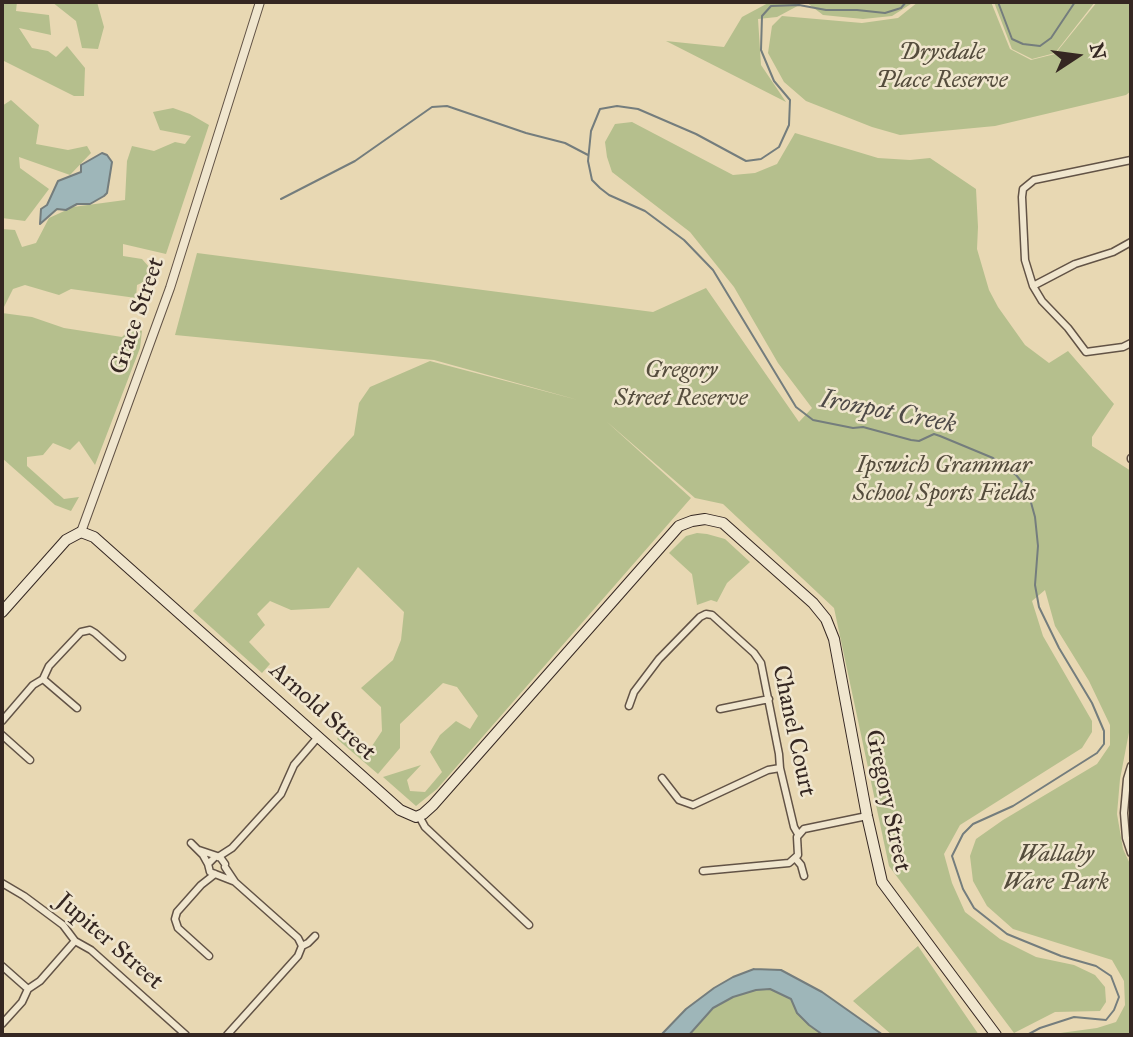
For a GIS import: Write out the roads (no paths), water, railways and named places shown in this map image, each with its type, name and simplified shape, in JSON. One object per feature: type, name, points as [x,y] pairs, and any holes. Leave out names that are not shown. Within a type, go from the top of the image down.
[{"type":"main road","name":"Gregory Street","points":[[419,816],[433,805],[669,539],[687,527],[700,524],[715,526],[733,533],[800,593],[822,621],[838,666],[866,816],[877,866],[886,891],[994,1032]]},
{"type":"main road","points":[[2,612],[61,545],[81,533]]},
{"type":"main road","name":"Arnold Street","points":[[81,533],[94,537],[400,810],[411,816],[419,816]]},
{"type":"street","name":"Grace Street","points":[[81,533],[170,288],[260,2]]},
{"type":"street","points":[[1131,160],[1034,180],[1023,189],[1022,244],[1033,286],[1042,301],[1086,352],[1131,343]]},
{"type":"street","points":[[1033,286],[1075,264],[1113,252],[1131,242]]},
{"type":"street","name":"Chanel Court","points":[[629,706],[635,692],[659,659],[699,617],[712,615],[757,656],[762,668],[780,768],[798,834]]},
{"type":"street","points":[[2,721],[33,685],[43,679],[49,666],[78,634],[85,630],[95,633],[122,657]]},
{"type":"street","points":[[43,679],[77,708]]},
{"type":"street","points":[[720,709],[769,699]]},
{"type":"street","points":[[2,735],[30,760]]},
{"type":"street","points":[[209,956],[178,928],[175,921],[177,912],[212,870],[216,857],[232,848],[281,794],[294,765],[318,737]]},
{"type":"street","points":[[1131,766],[1124,813],[1126,838],[1131,852]]},
{"type":"street","points":[[662,778],[679,800],[693,805],[768,770],[780,768]]},
{"type":"street","name":"Arnold Street","points":[[419,816],[425,827],[529,925]]},
{"type":"street","points":[[703,871],[789,863],[796,859],[799,852],[798,834],[804,829],[866,816]]},
{"type":"street","points":[[191,843],[212,870],[235,882],[299,938],[302,946]]},
{"type":"street","points":[[212,870],[223,872],[232,848]]},
{"type":"street","points":[[199,850],[216,857],[225,865],[235,882]]},
{"type":"street","points":[[796,859],[804,876]]},
{"type":"street","name":"Jupiter Street","points":[[2,883],[63,925],[75,941],[91,950],[186,1035]]},
{"type":"street","points":[[227,1035],[298,956],[302,946],[315,936]]},
{"type":"street","points":[[2,1024],[22,1002],[28,989],[40,981],[75,941]]},
{"type":"street","points":[[2,966],[28,989]]},
{"type":"water","points":[[102,153],[112,162],[107,193],[90,204],[77,204],[66,210],[57,209],[40,224],[41,209],[47,205],[58,181],[81,172],[81,165]]},
{"type":"water","points":[[754,969],[781,970],[822,992],[883,1035],[823,1035],[797,1013],[791,999],[770,989],[733,997],[713,1008],[689,1035],[661,1035],[686,1009],[714,988]]},
{"type":"waterway","name":"Ironpot Creek","points":[[906,2],[901,8],[885,13],[826,10],[799,5],[771,6],[762,16],[761,50],[774,81],[790,100],[789,125],[779,147],[761,159],[746,161],[696,134],[638,109],[617,106],[600,109],[591,131],[588,161],[592,180],[600,188],[609,195],[645,211],[684,240],[713,270],[796,407],[813,420],[853,428],[863,427],[919,441],[934,434],[993,458],[1016,475],[1027,488],[1035,517],[1038,546],[1035,585],[1039,607],[1059,648],[1092,703],[1104,731],[1104,744],[1097,753],[1013,806],[973,824],[963,834],[952,856],[963,889],[974,908],[1007,934],[1061,956],[1096,966],[1111,976],[1119,997],[1106,1020],[1074,1017],[1027,1035]]},
{"type":"waterway","name":"Ironpot Creek","points":[[998,2],[1012,39],[1023,44],[1040,46],[1051,38],[1075,2]]},
{"type":"waterway","points":[[281,199],[355,161],[432,107],[447,106],[526,133],[565,143],[588,155]]},
{"type":"park label","name":"Drysdale Place Reserve","points":[[942,67]]},
{"type":"park label","name":"Gregory Street Reserve","points":[[681,385]]},
{"type":"park label","name":"Ipswich Grammar School Sports Fields","points":[[944,480]]},
{"type":"park label","name":"Wallaby Ware Park","points":[[1056,869]]}]
